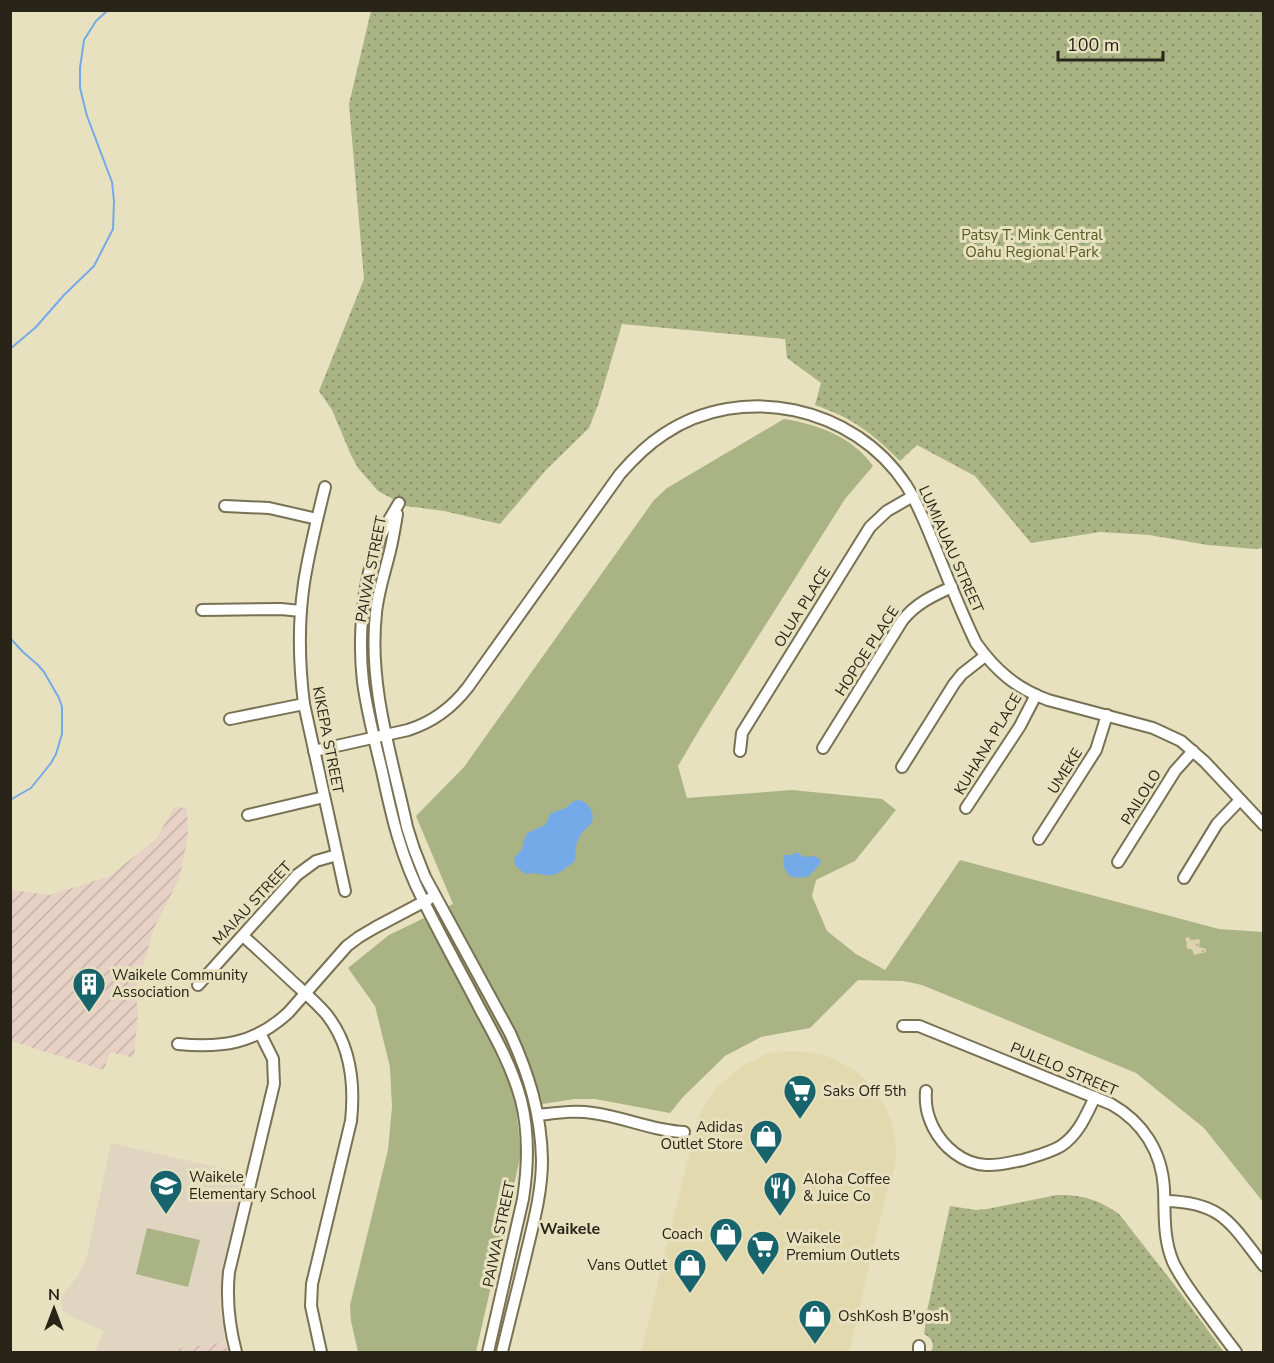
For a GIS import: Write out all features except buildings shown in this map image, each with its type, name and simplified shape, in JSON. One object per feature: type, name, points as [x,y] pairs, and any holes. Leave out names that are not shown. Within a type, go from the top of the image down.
[{"type":"street","name":"LUMIAUAU STREET","points":[[314,751],[408,730],[427,723],[447,710],[462,696],[632,460],[664,434],[694,418],[727,409],[761,406],[797,410],[840,426],[868,444],[893,468],[913,496],[970,631],[985,656],[1005,677],[1016,685],[1048,700],[1165,733],[1180,741],[1193,751],[1263,825]]},
{"type":"street","name":"KIKEPA STREET","points":[[325,487],[304,585],[299,651],[303,704],[345,891]]},
{"type":"street","name":"OLUA PLACE","points":[[740,751],[742,733],[870,527],[887,511],[913,496]]},
{"type":"street","name":"PAIWA STREET","points":[[488,1353],[527,1177],[526,1131],[521,1102],[503,1050],[423,902],[404,860],[374,738],[363,682],[362,616],[377,545],[399,503],[391,549],[380,589],[374,633],[378,693],[386,735],[410,838],[425,877],[510,1033],[528,1076],[538,1116],[542,1161],[539,1199],[502,1353]]},
{"type":"street","points":[[225,506],[269,508],[317,519]]},
{"type":"street","name":"HOPOE PLACE","points":[[823,748],[902,621],[923,601],[952,588]]},
{"type":"street","points":[[202,610],[301,611]]},
{"type":"street","points":[[902,767],[954,684],[962,674],[985,656]]},
{"type":"street","name":"KUHANA PLACE","points":[[966,808],[1020,726],[1036,695]]},
{"type":"street","points":[[230,719],[303,704]]},
{"type":"street","name":"UMEKE","points":[[1039,839],[1096,750],[1107,715]]},
{"type":"street","name":"PAILOLO","points":[[1118,862],[1175,771],[1193,751]]},
{"type":"street","points":[[248,815],[324,797]]},
{"type":"street","points":[[1184,878],[1218,824],[1240,800]]},
{"type":"street","name":"MAIAU STREET","points":[[198,985],[297,875],[316,861],[337,855]]},
{"type":"street","points":[[178,1044],[217,1046],[236,1043],[260,1033],[280,1020],[347,946],[359,937],[435,896]]},
{"type":"street","points":[[243,936],[327,1016],[347,1056],[353,1086],[351,1121],[312,1284],[311,1306],[321,1353]]},
{"type":"street","name":"PULELO STREET","points":[[903,1026],[919,1026],[1095,1097],[1124,1111],[1142,1129],[1157,1156],[1163,1179],[1166,1235],[1172,1260],[1178,1273],[1236,1353]]},
{"type":"street","points":[[236,1353],[227,1296],[230,1272],[274,1084],[273,1059],[260,1033]]},
{"type":"street","points":[[926,1092],[925,1104],[943,1143],[959,1156],[986,1165],[1006,1164],[1042,1155],[1062,1145],[1077,1131],[1095,1097]]},
{"type":"street","points":[[521,1102],[538,1116]]},
{"type":"street","points":[[526,1131],[538,1116],[567,1111],[591,1112],[661,1129],[684,1132]]},
{"type":"street","points":[[1164,1202],[1187,1202],[1200,1205],[1222,1216],[1230,1222],[1263,1266]]},
{"type":"shaded area","points":[[174,807],[187,808],[188,837],[179,879],[154,928],[135,992],[138,1012],[134,1058],[110,1052],[104,1070],[11,1041],[11,890],[50,895],[110,876],[157,838]]},
{"type":"shaded area","name":"Waikele Premium Outlets","points":[[781,1051],[815,1053],[830,1057],[854,1070],[875,1090],[888,1112],[895,1134],[895,1168],[886,1194],[849,1352],[641,1352],[697,1121],[716,1088],[742,1066],[766,1054]]},
{"type":"shaded area","name":"Waikele Elementary School","points":[[111,1143],[246,1174],[221,1280],[220,1307],[225,1342],[155,1352],[95,1352],[104,1331],[63,1311],[62,1296],[77,1277],[87,1256]]},
{"type":"shaded area","points":[[225,1342],[228,1352],[155,1352]]},
{"type":"green space","name":"Patsy T. Mink Central Oahu Regional Park","points":[[371,11],[1263,11],[1263,548],[1208,545],[1149,535],[1100,532],[1031,543],[975,476],[917,445],[900,461],[861,427],[815,405],[821,383],[787,358],[785,339],[622,324],[589,428],[546,470],[500,524],[444,511],[406,506],[378,491],[358,468],[332,410],[319,391],[364,279],[349,104]]},
{"type":"green space","points":[[784,419],[821,428],[845,440],[865,456],[873,466],[845,499],[678,766],[687,798],[792,790],[882,799],[896,810],[855,861],[816,880],[812,896],[827,931],[856,954],[885,970],[960,860],[1219,929],[1263,932],[1263,1202],[1204,1128],[1136,1073],[922,985],[903,981],[858,980],[810,1028],[761,1037],[725,1056],[670,1113],[595,1099],[575,1099],[516,1108],[521,1154],[476,1352],[358,1352],[350,1305],[388,1150],[392,1107],[390,1067],[375,1006],[348,968],[389,935],[453,904],[416,816],[464,767],[654,500],[667,488]]},
{"type":"green space","points":[[1057,1195],[1090,1199],[1119,1214],[1224,1352],[931,1352],[932,1342],[924,1334],[950,1206],[976,1210],[987,1209]]},
{"type":"green space","points":[[147,1228],[200,1240],[188,1287],[136,1274]]},
{"type":"sand","points":[[1188,937],[1193,940],[1199,939],[1199,947],[1206,949],[1206,952],[1194,955],[1192,949],[1186,946],[1185,939]]},
{"type":"water","points":[[578,800],[588,805],[593,818],[578,840],[574,862],[554,875],[526,874],[516,866],[515,857],[522,850],[527,833],[545,825],[551,813],[566,808]]},
{"type":"water","points":[[797,852],[804,857],[814,856],[820,859],[821,863],[809,876],[792,877],[784,867],[784,855]]},
{"type":"waterway","points":[[10,349],[36,327],[94,266],[113,229],[112,182],[87,116],[80,88],[84,40],[96,21],[108,10]]},
{"type":"waterway","points":[[10,638],[44,672],[62,707],[62,734],[51,763],[31,788],[10,800]]},
{"type":"place","name":"Waikele Community Association","points":[[89,1013]]},
{"type":"place","name":"Saks Off 5th","points":[[800,1120]]},
{"type":"place","name":"Adidas Outlet Store","points":[[766,1165]]},
{"type":"place","name":"Waikele Elementary School","points":[[166,1215]]},
{"type":"place","name":"Aloha Coffee & Juice Co","points":[[780,1217]]},
{"type":"place","name":"Coach","points":[[726,1263]]},
{"type":"place","name":"Waikele Premium Outlets","points":[[763,1276]]},
{"type":"place","name":"Vans Outlet","points":[[690,1294]]},
{"type":"place","name":"OshKosh B'gosh","points":[[815,1345]]},
{"type":"district","name":"Waikele","points":[[570,1228]]}]
